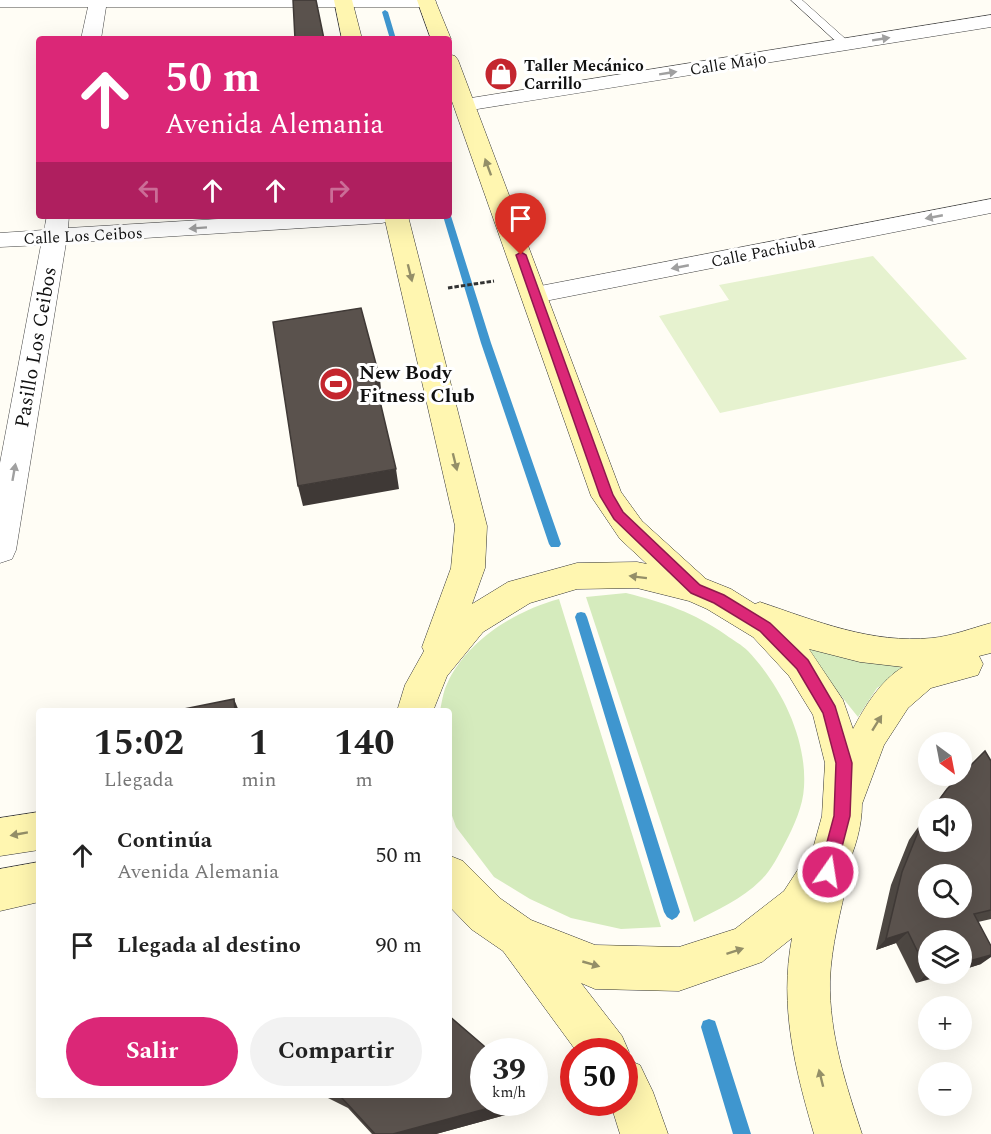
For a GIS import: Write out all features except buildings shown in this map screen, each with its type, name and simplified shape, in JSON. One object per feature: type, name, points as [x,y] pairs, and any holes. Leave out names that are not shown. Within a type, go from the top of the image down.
[{"type":"main road","points":[[427,1],[440,36]]},
{"type":"main road","points":[[343,2],[351,36]]},
{"type":"main road","points":[[452,71],[607,496],[632,530],[707,594],[765,627],[802,665],[830,711],[844,763],[837,835],[799,906],[747,947],[679,969],[595,967],[501,925],[452,894]]},
{"type":"main road","points":[[397,219],[471,526],[468,568],[424,687]]},
{"type":"main road","points":[[395,708],[424,687],[471,622],[520,592],[577,576],[637,575],[707,594],[789,629],[863,648],[924,653],[991,638]]},
{"type":"main road","points":[[838,1134],[812,1039],[808,994],[812,950],[837,835],[855,766],[877,722],[905,685],[935,670],[991,658]]},
{"type":"main road","points":[[0,837],[36,831]]},
{"type":"main road","points":[[452,879],[501,925],[594,1038]]},
{"type":"main road","points":[[638,1116],[644,1134]]},
{"type":"street","points":[[0,2],[427,1]]},
{"type":"street","points":[[92,36],[98,2]]},
{"type":"street","points":[[960,6],[988,25]]},
{"type":"street","name":"Calle Majo","points":[[465,105],[845,44],[988,25]]},
{"type":"street","name":"Calle Pachiuba","points":[[535,295],[991,206]]},
{"type":"street","name":"Calle Los Ceibos","points":[[0,240],[56,226],[284,219]]},
{"type":"street","name":"Pasillo Los Ceibos","points":[[0,550],[56,226]]},
{"type":"lane","points":[[796,0],[845,44]]},
{"type":"path","points":[[446,288],[483,283]]},
{"type":"green space","points":[[873,256],[967,359],[720,413],[659,316],[729,300],[719,285]]},
{"type":"green space","points":[[626,593],[690,614],[746,649],[781,696],[801,750],[804,769],[802,801],[792,830],[774,863],[764,877],[745,893],[694,922],[586,597]]},
{"type":"green space","points":[[559,599],[661,927],[621,929],[571,918],[530,899],[494,877],[456,827],[452,816],[452,708],[441,708],[447,684],[456,668],[480,641],[510,620],[542,604]]},
{"type":"green space","points":[[802,647],[915,666],[877,688],[858,717]]},
{"type":"waterway","points":[[385,12],[392,36]]},
{"type":"waterway","points":[[448,219],[486,343],[555,544]]},
{"type":"waterway","points":[[581,617],[672,912]]},
{"type":"waterway","points":[[709,1027],[742,1134]]},
{"type":"place","name":"Taller Mecánico Carrillo","points":[[501,74]]},
{"type":"place","name":"New Body Fitness Club","points":[[336,384]]},
{"type":"route","points":[[521,255],[607,496],[619,515],[632,530],[696,589],[719,599],[765,627],[802,665],[830,711],[844,763],[842,816],[828,872]]}]
